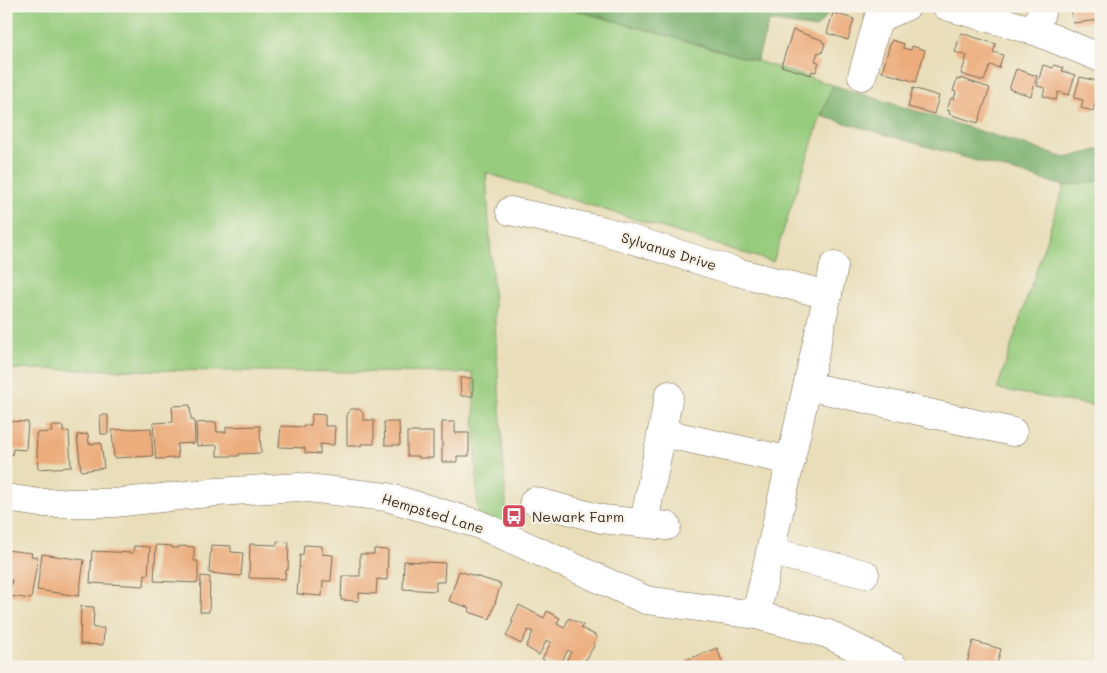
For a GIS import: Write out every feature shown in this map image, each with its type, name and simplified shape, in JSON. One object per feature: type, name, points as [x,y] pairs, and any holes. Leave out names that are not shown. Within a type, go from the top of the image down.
[{"type":"street","points":[[862,76],[872,13],[907,6]]},
{"type":"street","points":[[946,6],[1039,19],[1101,58]]},
{"type":"street","name":"Sylvanus Drive","points":[[510,211],[601,230],[737,272],[828,295]]},
{"type":"street","points":[[756,616],[834,266]]},
{"type":"street","points":[[808,386],[1013,432]]},
{"type":"street","points":[[534,501],[602,519],[656,525],[663,433],[670,396]]},
{"type":"street","points":[[663,433],[791,460]]},
{"type":"street","name":"Hempsted Lane","points":[[6,498],[40,503],[114,503],[217,492],[299,487],[388,497],[478,524],[646,600],[756,616],[828,634],[894,667]]},
{"type":"street","points":[[770,552],[865,574]]},
{"type":"green space","points":[[6,6],[561,6],[757,61],[833,85],[773,262],[486,173],[508,538],[478,524],[473,373],[6,369]]},
{"type":"green space","points":[[561,6],[835,6],[816,28],[769,21],[757,61]]},
{"type":"green space","points":[[833,85],[1066,158],[1101,149],[1101,180],[1064,186],[821,116]]},
{"type":"green space","points":[[1101,180],[1101,407],[997,389],[1064,186]]},
{"type":"water","points":[[6,662],[47,664],[50,667],[6,667]]},
{"type":"building","points":[[1073,6],[1101,6],[1101,20],[1073,23],[1071,8]]},
{"type":"building","points":[[833,13],[854,19],[848,40],[827,33]]},
{"type":"building","points":[[793,30],[822,40],[825,43],[822,53],[818,52],[815,61],[819,62],[816,72],[812,71],[811,75],[781,66]]},
{"type":"building","points":[[961,33],[996,44],[993,52],[1003,55],[999,68],[990,65],[984,81],[961,74],[967,56],[955,52]]},
{"type":"building","points":[[892,40],[904,44],[903,48],[911,50],[912,46],[925,50],[916,82],[882,72]]},
{"type":"building","points":[[1043,65],[1053,68],[1054,65],[1063,68],[1062,71],[1075,75],[1069,95],[1058,92],[1056,100],[1043,96],[1045,88],[1037,86]]},
{"type":"building","points":[[1016,69],[1037,76],[1031,96],[1009,89]]},
{"type":"building","points":[[1080,77],[1101,82],[1101,106],[1095,104],[1093,111],[1081,108],[1083,100],[1074,98]]},
{"type":"building","points":[[960,78],[990,88],[978,123],[949,114],[950,111],[947,110],[951,98],[954,99],[956,92],[953,91],[957,79],[960,80]]},
{"type":"building","points":[[913,88],[939,96],[934,114],[908,107]]},
{"type":"building","points":[[460,378],[473,378],[473,396],[461,396]]},
{"type":"building","points":[[190,405],[191,420],[194,420],[195,443],[177,444],[178,458],[156,459],[153,423],[173,422],[172,406]]},
{"type":"building","points":[[351,409],[359,409],[363,413],[363,420],[374,420],[374,444],[347,446],[347,413]]},
{"type":"building","points":[[312,414],[325,415],[325,426],[335,426],[334,445],[320,444],[320,454],[305,453],[305,448],[279,447],[281,426],[304,427],[304,425],[311,425]]},
{"type":"building","points":[[100,415],[108,415],[108,434],[101,434]]},
{"type":"building","points":[[6,421],[28,422],[26,450],[13,449],[12,455],[6,455]]},
{"type":"building","points":[[216,422],[217,432],[226,432],[226,427],[260,426],[261,453],[217,456],[217,445],[197,446],[196,423]]},
{"type":"building","points":[[384,422],[399,422],[400,445],[385,445]]},
{"type":"building","points":[[442,422],[455,422],[455,433],[469,433],[469,456],[457,456],[457,462],[442,462]]},
{"type":"building","points":[[51,426],[63,426],[63,432],[69,431],[71,467],[38,469],[36,433],[52,432]]},
{"type":"building","points":[[151,428],[153,456],[114,458],[112,430]]},
{"type":"building","points":[[407,432],[433,432],[433,458],[407,456]]},
{"type":"building","points":[[88,434],[89,444],[101,443],[104,468],[81,471],[77,435]]},
{"type":"building","points":[[277,541],[289,542],[288,570],[286,570],[285,579],[249,578],[250,544],[277,545]]},
{"type":"building","points":[[156,545],[172,546],[172,548],[179,548],[179,546],[194,547],[194,561],[198,561],[198,583],[154,581]]},
{"type":"building","points":[[211,545],[231,546],[231,552],[243,553],[241,576],[209,573]]},
{"type":"building","points":[[304,545],[322,546],[322,554],[333,555],[331,581],[323,581],[322,596],[297,594],[300,555],[303,555]]},
{"type":"building","points":[[134,546],[150,547],[148,575],[145,574],[144,586],[90,583],[92,551],[133,553]]},
{"type":"building","points":[[374,549],[388,550],[387,580],[377,579],[376,594],[359,593],[359,601],[341,600],[342,576],[360,576],[360,554],[374,554]]},
{"type":"building","points":[[6,550],[32,553],[31,556],[38,557],[31,599],[9,596],[12,580],[10,580],[6,594]]},
{"type":"building","points":[[42,554],[84,560],[79,596],[37,590]]},
{"type":"building","points":[[404,561],[445,563],[444,582],[436,582],[436,591],[403,589]]},
{"type":"building","points":[[459,571],[501,584],[490,619],[469,612],[470,608],[449,601]]},
{"type":"building","points":[[201,576],[210,577],[209,612],[200,612]]},
{"type":"building","points":[[519,605],[544,618],[547,611],[560,618],[557,624],[564,628],[569,618],[583,625],[581,628],[597,636],[593,644],[595,644],[581,667],[563,667],[571,652],[568,650],[559,667],[542,659],[551,642],[547,640],[539,655],[526,647],[533,632],[528,630],[521,644],[506,636]]},
{"type":"building","points":[[81,606],[94,607],[93,628],[104,628],[103,645],[80,644]]},
{"type":"building","points":[[973,641],[1001,649],[996,667],[966,667]]},
{"type":"building","points":[[717,648],[724,667],[688,667],[686,660]]},
{"type":"place","name":"Newark Farm","points":[[514,516]]}]
